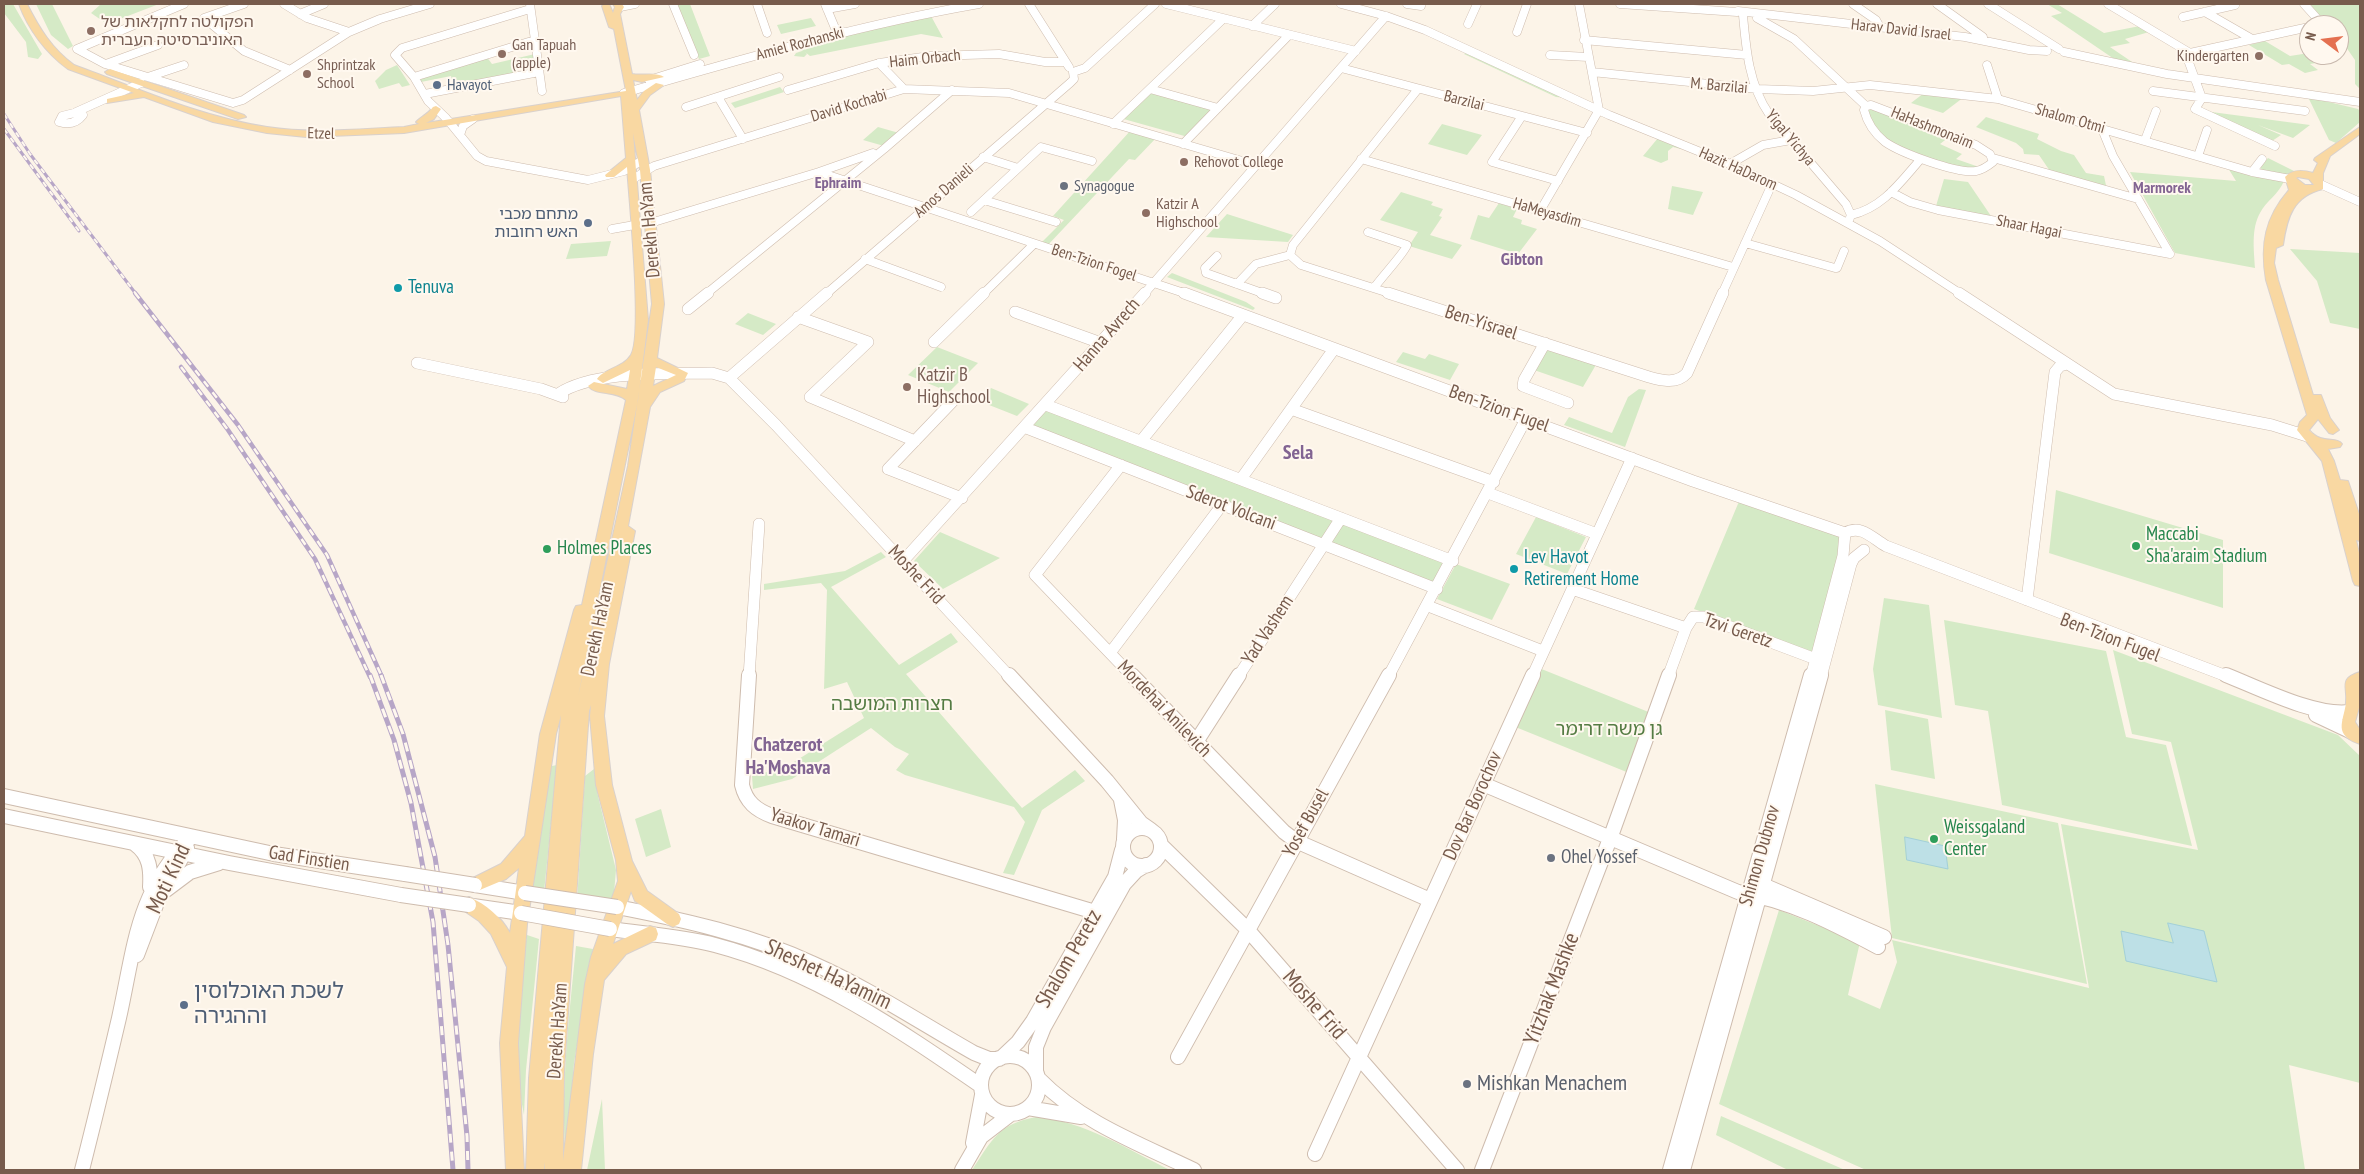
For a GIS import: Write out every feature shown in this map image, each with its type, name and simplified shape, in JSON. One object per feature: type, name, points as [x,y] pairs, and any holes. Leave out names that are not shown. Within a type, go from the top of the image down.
[{"type":"main road","name":"Etzel","points":[[23,4],[60,61],[80,71],[214,119],[290,133],[380,133],[628,87]]},
{"type":"main road","points":[[618,6],[616,14],[628,87],[607,7],[618,6]]},
{"type":"main road","name":"Etzel","points":[[41,33],[76,60],[144,80],[228,113],[284,125],[363,127],[474,119],[602,98],[628,87]]},
{"type":"main road","points":[[628,87],[642,79],[659,81]]},
{"type":"main road","points":[[602,98],[631,106],[648,93],[659,81]]},
{"type":"main road","points":[[109,99],[116,84]]},
{"type":"main road","name":"Derekh HaYam","points":[[535,1170],[539,1070],[567,723],[573,683],[601,550],[638,403],[648,378],[652,360],[658,304],[644,162],[628,87]]},
{"type":"main road","points":[[109,99],[145,95]]},
{"type":"main road","name":"Derekh HaYam","points":[[554,1170],[555,1070],[582,711],[634,466],[638,403],[634,379],[643,307],[632,172],[631,106]]},
{"type":"main road","points":[[422,122],[431,117],[436,109]]},
{"type":"main road","points":[[2293,177],[2308,172],[2326,155],[2360,130]]},
{"type":"main road","points":[[2317,186],[2318,173],[2326,155]]},
{"type":"main road","points":[[610,175],[624,176],[632,172]]},
{"type":"main road","points":[[610,175],[632,172]]},
{"type":"main road","points":[[2293,177],[2301,186],[2317,186]]},
{"type":"main road","points":[[2293,177],[2294,190],[2280,207],[2272,224],[2269,262],[2272,280],[2312,409],[2313,418],[2307,431]]},
{"type":"main road","points":[[2317,186],[2298,196],[2284,221],[2278,244],[2278,269],[2324,420],[2339,438],[2334,456],[2360,536]]},
{"type":"main road","points":[[599,383],[627,367],[638,353]]},
{"type":"main road","points":[[652,360],[681,375]]},
{"type":"main road","points":[[599,383],[621,392],[638,403],[656,389],[681,375]]},
{"type":"main road","points":[[2307,431],[2323,425],[2333,430]]},
{"type":"main road","points":[[2307,431],[2324,445],[2336,444]]},
{"type":"main road","points":[[2307,431],[2324,452],[2328,461],[2360,581]]},
{"type":"main road","points":[[634,466],[626,547],[602,664],[598,693],[598,731],[602,772],[611,817],[624,860],[641,896],[673,919]]},
{"type":"main road","points":[[515,1170],[509,1066],[510,1022],[514,973],[532,833],[552,713],[572,636],[601,550]]},
{"type":"main road","points":[[2356,735],[2347,722],[2353,700],[2352,683],[2360,678]]},
{"type":"main road","points":[[475,885],[496,877],[512,866],[532,833]]},
{"type":"main road","points":[[572,1170],[579,1094],[594,984],[617,907],[625,889],[624,860]]},
{"type":"main road","points":[[469,905],[485,915],[499,929],[509,948],[514,973]]},
{"type":"main road","points":[[594,984],[606,963],[620,948],[650,934]]},
{"type":"street","points":[[184,4],[77,49],[85,56],[144,80],[225,103],[235,103],[349,32],[380,19],[430,4]]},
{"type":"street","points":[[244,4],[204,18],[244,51],[290,70]]},
{"type":"street","points":[[284,4],[300,14],[349,32]]},
{"type":"street","points":[[300,14],[324,4]]},
{"type":"street","points":[[618,6],[635,4]]},
{"type":"street","points":[[757,4],[767,33]]},
{"type":"street","points":[[840,29],[829,7],[855,4]]},
{"type":"street","name":"Amiel Rozhanski","points":[[628,87],[659,81],[775,50],[840,29],[948,4]]},
{"type":"street","name":"Amiel Rozhanski","points":[[840,29],[979,4]]},
{"type":"street","name":"Amos Danieli","points":[[728,378],[1074,79],[1073,72],[1085,68],[1155,4]]},
{"type":"street","points":[[1166,4],[1185,6],[1223,19],[1356,51]]},
{"type":"street","points":[[1252,26],[1275,4]]},
{"type":"street","name":"Hazit HaDarom","points":[[1340,4],[1386,16],[1425,30],[1599,110],[1730,164],[1850,219],[2099,385],[2122,397],[2307,431]]},
{"type":"street","points":[[1407,4],[1421,6]]},
{"type":"street","points":[[1468,24],[1476,4]]},
{"type":"street","points":[[1517,32],[1527,4]]},
{"type":"street","points":[[1540,211],[1599,110],[1584,40],[1579,4]]},
{"type":"street","name":"Harav David Israel","points":[[1620,4],[1744,11],[1983,40],[2029,50],[2048,50]]},
{"type":"street","points":[[1853,4],[1876,20],[1880,27]]},
{"type":"street","points":[[1937,4],[1977,30],[1983,37],[1983,40]]},
{"type":"street","points":[[1982,4],[2041,42],[2053,56],[2063,53]]},
{"type":"street","points":[[1988,4],[2063,53],[2194,78],[2360,103]]},
{"type":"street","points":[[2108,4],[2190,53],[2299,29]]},
{"type":"street","points":[[2304,4],[2312,15]]},
{"type":"street","points":[[675,5],[694,55]]},
{"type":"street","points":[[2183,17],[2235,5]]},
{"type":"street","points":[[542,91],[530,6],[402,48],[396,52],[396,57],[414,77],[436,109],[460,134],[477,156],[486,161],[588,180],[610,175]]},
{"type":"street","points":[[1032,6],[1064,62],[1073,72]]},
{"type":"street","points":[[1744,11],[1794,39],[1866,106]]},
{"type":"street","name":"Yigal Yichya","points":[[1744,11],[1747,55],[1755,88],[1762,105],[1846,204],[1850,219]]},
{"type":"street","points":[[2205,12],[2252,39]]},
{"type":"street","name":"Hanna Avrech","points":[[903,561],[1026,428],[1386,16]]},
{"type":"street","points":[[1113,124],[1223,19]]},
{"type":"street","points":[[1183,144],[1289,34]]},
{"type":"street","points":[[414,77],[535,40]]},
{"type":"street","points":[[1584,40],[1747,55]]},
{"type":"street","points":[[106,64],[158,45]]},
{"type":"street","name":"Haim Orbach","points":[[788,90],[879,63],[930,56],[988,53],[1045,62],[1064,62]]},
{"type":"street","points":[[2190,53],[2188,60],[2202,98]]},
{"type":"street","points":[[1550,55],[1588,57]]},
{"type":"street","points":[[879,63],[904,89]]},
{"type":"street","points":[[79,115],[144,80],[184,64]]},
{"type":"street","points":[[1987,65],[1998,99]]},
{"type":"street","name":"Barzilai","points":[[1340,68],[1587,132]]},
{"type":"street","points":[[425,94],[539,72]]},
{"type":"street","name":"M. Barzilai","points":[[1592,72],[1755,88],[1827,91],[1845,88]]},
{"type":"street","points":[[686,107],[779,78]]},
{"type":"street","name":"Shalom Otmi","points":[[1845,88],[1860,85],[1877,85],[1998,99],[2252,172],[2293,177]]},
{"type":"street","name":"David Kochabi","points":[[632,172],[644,162],[659,165],[904,89],[1009,93],[1044,105],[1256,165]]},
{"type":"street","points":[[1237,284],[1256,264],[1290,254],[1292,245],[1418,89]]},
{"type":"street","points":[[688,309],[952,90]]},
{"type":"street","points":[[1150,90],[1218,108]]},
{"type":"street","points":[[2153,91],[2305,111]]},
{"type":"street","points":[[718,97],[743,139]]},
{"type":"street","points":[[2202,98],[2195,109],[2275,146]]},
{"type":"street","name":"HaHashmonaim","points":[[1866,106],[1882,108],[1976,145],[1993,158],[1990,166],[1983,169],[1956,170],[1938,165],[1881,138],[1867,120],[1864,110],[1866,106]]},
{"type":"street","points":[[2145,140],[2156,111]]},
{"type":"street","points":[[1522,116],[1492,159],[1492,162],[1558,181]]},
{"type":"street","points":[[460,134],[462,126],[474,119]]},
{"type":"street","points":[[2102,129],[2113,156],[2138,199]]},
{"type":"street","points":[[2198,156],[2207,130]]},
{"type":"street","points":[[1730,164],[1763,144],[1791,140]]},
{"type":"street","points":[[972,212],[1041,146],[1092,161]]},
{"type":"street","points":[[612,230],[650,223],[819,172],[884,148]]},
{"type":"street","points":[[983,157],[1018,168]]},
{"type":"street","points":[[1993,158],[2138,199]]},
{"type":"street","name":"HaMeyasdim","points":[[1361,159],[1734,267]]},
{"type":"street","points":[[2252,172],[2262,159]]},
{"type":"street","points":[[1850,219],[1865,212],[1890,192],[1919,161]]},
{"type":"street","name":"Ben-Tzion Fogel","points":[[819,172],[1154,282]]},
{"type":"street","points":[[1734,267],[1772,184]]},
{"type":"street","points":[[2317,186],[2360,202]]},
{"type":"street","name":"Shaar Hagai","points":[[1890,192],[1917,204],[1938,210],[2170,254],[2138,199]]},
{"type":"street","points":[[984,200],[1056,222]]},
{"type":"street","points":[[1368,232],[1407,245],[1406,251],[1388,268],[1374,288]]},
{"type":"street","points":[[1745,242],[1834,268],[1837,268],[1844,251]]},
{"type":"street","points":[[934,342],[1034,244]]},
{"type":"street","name":"Ben-Yisrael","points":[[1290,254],[1301,265],[1656,378],[1676,380],[1681,379],[1687,373],[1734,267]]},
{"type":"street","points":[[1217,256],[1206,268],[1205,272],[1276,298]]},
{"type":"street","points":[[865,259],[941,287]]},
{"type":"street","name":"Ben-Tzion Fugel","points":[[1154,282],[1845,536],[1852,547],[1892,555],[2322,717],[2356,735]]},
{"type":"street","points":[[1015,312],[1101,343]]},
{"type":"street","points":[[1141,441],[1243,315]]},
{"type":"street","points":[[798,317],[868,342],[810,397],[915,441]]},
{"type":"street","points":[[1545,343],[1524,380],[1524,386],[1568,403]]},
{"type":"street","points":[[1241,480],[1334,349]]},
{"type":"street","points":[[417,363],[561,396],[599,383],[707,373],[738,368]]},
{"type":"street","points":[[2027,600],[2055,372],[2060,366],[2067,364]]},
{"type":"street","name":"Moshe Frid","points":[[707,373],[728,378],[903,561],[1119,794],[1139,821],[1151,830]]},
{"type":"street","points":[[953,401],[888,469],[962,498]]},
{"type":"street","name":"Sderot Volcani","points":[[1046,405],[1453,561]]},
{"type":"street","points":[[1291,409],[1494,482]]},
{"type":"street","name":"Yosef Busel","points":[[1178,1058],[1247,928],[1453,561],[1526,419]]},
{"type":"street","name":"Sderot Volcani","points":[[1026,428],[1437,589]]},
{"type":"street","name":"Dov Bar Borochov","points":[[1315,1154],[1632,458]]},
{"type":"street","name":"Mordehai Anilevich","points":[[1121,465],[1035,575],[1277,826],[1296,841],[1430,900]]},
{"type":"street","points":[[1488,493],[1597,534]]},
{"type":"street","points":[[1110,653],[1222,505]]},
{"type":"street","name":"Yad Vashem","points":[[1196,742],[1341,518]]},
{"type":"street","name":"Yaakov Tamari","points":[[759,524],[742,784],[744,796],[750,805],[779,818],[1095,912]]},
{"type":"street","name":"Ben-Tzion Fugel","points":[[1845,536],[1850,530],[1859,530],[1886,546],[2317,710],[2337,714],[2350,712]]},
{"type":"street","name":"Shimon Dubnov","points":[[1820,660],[1845,536]]},
{"type":"street","name":"Shimon Dubnov","points":[[1683,1170],[1820,660],[1851,564],[1854,558],[1874,546],[1873,538]]},
{"type":"street","name":"Tzvi Geretz","points":[[1572,589],[1686,628],[1693,617],[1704,617],[1820,660]]},
{"type":"street","points":[[1428,606],[1543,651]]},
{"type":"street","name":"Yitzhak Mashke","points":[[1482,1170],[1611,836],[1686,628]]},
{"type":"street","points":[[1483,784],[1611,836],[1738,892],[1758,891],[1881,942]]},
{"type":"street","name":"Moshe Frid","points":[[1119,794],[1125,820],[1123,845]]},
{"type":"street","name":"Gad Finstien","points":[[4,796],[274,854],[617,907]]},
{"type":"street","name":"Gad Finstien","points":[[4,816],[228,863],[401,895],[522,913],[610,929]]},
{"type":"street","points":[[1135,829],[1151,830],[1160,837],[1163,847],[1159,857],[1146,865],[1130,862],[1123,845],[1135,829]]},
{"type":"street","name":"Moti Kind","points":[[82,1170],[127,984],[152,899],[164,865],[180,853],[191,837]]},
{"type":"street","points":[[134,844],[143,849],[150,864],[152,899]]},
{"type":"street","name":"Shalom Peretz","points":[[1000,1059],[1018,1042],[1033,1021],[1117,872],[1123,845]]},
{"type":"street","name":"Moshe Frid","points":[[1163,847],[1247,928],[1457,1170]]},
{"type":"street","points":[[152,899],[187,873],[210,865],[228,863]]},
{"type":"street","name":"Shalom Peretz","points":[[1038,1075],[1036,1047],[1048,1020],[1124,884],[1136,871],[1146,865]]},
{"type":"street","name":"Shimon Dubnov","points":[[1670,1170],[1758,891]]},
{"type":"street","name":"Sheshet HaYamim","points":[[617,907],[673,919],[731,942],[834,991],[938,1056],[981,1091]]},
{"type":"street","name":"Sheshet HaYamim","points":[[610,929],[693,940],[731,942],[813,964],[898,1008],[980,1057],[1000,1059]]},
{"type":"street","points":[[965,1163],[976,1134],[981,1091],[987,1069],[1000,1059],[1019,1058],[1028,1061],[1050,1091],[1088,1118],[1194,1170]]},
{"type":"street","points":[[1028,1108],[1037,1097],[1038,1075]]},
{"type":"street","points":[[981,1091],[993,1109],[1010,1114]]},
{"type":"street","points":[[965,1163],[981,1137],[1010,1114],[1028,1108],[1088,1118]]},
{"type":"green space","points":[[4,4],[13,4],[42,54],[38,59],[28,57],[26,42],[4,13]]},
{"type":"green space","points":[[36,4],[52,4],[73,46],[68,49],[51,35]]},
{"type":"green space","points":[[101,4],[159,4],[107,24],[91,13]]},
{"type":"green space","points":[[674,4],[690,4],[710,56],[699,59]]},
{"type":"green space","points":[[2047,4],[2057,4],[2104,33],[2140,26],[2149,32],[2125,39],[2130,43],[2110,47],[2135,64],[2120,63],[2051,16],[2062,13]]},
{"type":"green space","points":[[2310,4],[2360,4],[2360,89],[2355,84],[2355,60],[2349,51],[2349,15],[2319,15]]},
{"type":"green space","points":[[931,16],[943,38],[921,34],[810,56],[805,52],[807,54],[804,57],[794,56],[802,51],[794,47]]},
{"type":"green space","points":[[811,18],[816,26],[781,34],[777,25]]},
{"type":"green space","points":[[2265,41],[2290,56],[2299,55],[2299,65],[2311,65],[2318,70],[2305,73],[2289,64],[2282,65],[2249,45]]},
{"type":"green space","points":[[1467,52],[1568,98],[1556,97],[1464,54]]},
{"type":"green space","points":[[535,54],[535,64],[517,67],[517,75],[453,86],[451,76],[421,82],[417,77],[486,56],[492,64]]},
{"type":"green space","points":[[397,65],[410,85],[402,87],[399,83],[379,89],[375,81],[386,70]]},
{"type":"green space","points":[[780,87],[784,92],[735,108],[731,103]]},
{"type":"green space","points":[[1149,90],[1216,108],[1188,137],[1120,118]]},
{"type":"green space","points":[[1924,93],[1964,97],[1943,113],[1911,103]]},
{"type":"green space","points":[[2308,97],[2358,109],[2360,111],[2360,122],[2336,143],[2329,140]]},
{"type":"green space","points":[[1870,107],[1949,137],[1940,144],[1962,154],[1956,159],[1979,167],[1955,168],[1894,144],[1884,138],[1871,120],[1868,111]]},
{"type":"green space","points":[[2204,111],[2310,125],[2293,138],[2258,125],[2281,135],[2272,141]]},
{"type":"green space","points":[[1986,117],[2039,134],[2037,139],[2074,155],[2086,173],[2104,176],[2107,190],[2052,174],[2039,155],[2024,154],[2023,149],[2016,143],[1976,127]]},
{"type":"green space","points":[[1442,124],[1482,135],[1467,155],[1428,144]]},
{"type":"green space","points":[[878,127],[899,133],[884,146],[863,140]]},
{"type":"green space","points":[[1131,130],[1157,137],[1135,160],[1129,159],[1047,246],[1040,244],[1064,220],[1053,216]]},
{"type":"green space","points":[[1658,138],[1682,147],[1681,149],[1673,147],[1668,151],[1668,160],[1661,163],[1643,156]]},
{"type":"green space","points":[[2268,158],[2294,171],[2287,175],[2262,170],[2260,167]]},
{"type":"green space","points":[[2228,168],[2284,181],[2257,219],[2254,240],[2255,268],[2175,253],[2130,172],[2236,181]]},
{"type":"green space","points":[[1944,179],[1968,182],[1991,216],[1936,206]]},
{"type":"green space","points":[[1672,186],[1703,192],[1693,215],[1668,209]]},
{"type":"green space","points":[[1401,192],[1433,202],[1431,205],[1443,209],[1439,216],[1442,217],[1430,235],[1462,245],[1452,259],[1409,246],[1418,232],[1380,220]]},
{"type":"green space","points":[[1499,203],[1517,209],[1513,217],[1522,220],[1521,224],[1537,229],[1518,254],[1470,239],[1478,215],[1489,218]]},
{"type":"green space","points":[[1227,214],[1293,235],[1288,242],[1206,237]]},
{"type":"green space","points":[[611,241],[607,256],[566,259],[571,244]]},
{"type":"green space","points":[[2290,249],[2360,253],[2360,329],[2330,323],[2317,281]]},
{"type":"green space","points":[[1172,273],[1246,302],[1255,308],[1253,310],[1167,277]]},
{"type":"green space","points":[[748,313],[776,324],[763,335],[735,324]]},
{"type":"green space","points":[[937,347],[978,363],[949,392],[908,375]]},
{"type":"green space","points":[[1548,347],[1597,363],[1583,387],[1534,370]]},
{"type":"green space","points":[[1403,352],[1425,359],[1429,354],[1459,364],[1450,380],[1396,362]]},
{"type":"green space","points":[[991,388],[1029,404],[1017,416],[979,401]]},
{"type":"green space","points":[[1639,389],[1646,390],[1625,447],[1564,425],[1569,417],[1612,433],[1628,397]]},
{"type":"green space","points":[[1047,408],[1336,519],[1322,540],[1030,426]]},
{"type":"green space","name":"Maccabi Sha'araim Stadium","points":[[2056,490],[2223,540],[2223,608],[2049,553]]},
{"type":"green space","points":[[1740,499],[1841,535],[1844,542],[1813,652],[1694,609]]},
{"type":"green space","points":[[1536,517],[1586,537],[1567,574],[1516,554]]},
{"type":"green space","points":[[1343,523],[1445,562],[1434,583],[1330,542]]},
{"type":"green space","points":[[940,532],[1000,558],[943,589],[914,561]]},
{"type":"green space","name":"חצרות המושבה","points":[[881,552],[886,557],[831,587],[899,665],[951,633],[958,642],[906,674],[1022,808],[1075,770],[1085,781],[1042,810],[1014,875],[1003,873],[1025,822],[1014,807],[905,775],[896,770],[909,754],[895,747],[871,728],[792,779],[753,789],[752,776],[786,767],[864,718],[847,682],[824,689],[827,590],[821,583],[764,590],[764,584],[845,571]]},
{"type":"green space","points":[[1456,564],[1510,584],[1492,620],[1437,599]]},
{"type":"green space","points":[[1884,598],[1929,605],[1942,718],[1878,705],[1873,669]]},
{"type":"green space","points":[[1944,620],[2106,651],[2126,737],[2166,745],[2192,846],[2002,805],[1988,711],[1955,705]]},
{"type":"green space","points":[[2113,650],[2338,735],[2360,756],[2360,1083],[2289,1065],[2305,1170],[1866,1170],[1719,1104],[1779,910],[1860,942],[1848,995],[1880,1009],[1897,962],[1892,940],[2089,988],[2061,824],[2198,850],[2171,742],[2132,734]]},
{"type":"green space","name":"גן משה דרימר","points":[[1539,668],[1651,713],[1629,773],[1513,726]]},
{"type":"green space","points":[[1885,710],[1928,719],[1935,779],[1891,770]]},
{"type":"green space","points":[[557,765],[544,892],[529,892],[547,767]]},
{"type":"green space","points":[[594,769],[598,796],[616,870],[614,893],[609,904],[577,901],[585,776]]},
{"type":"green space","points":[[1875,784],[2058,823],[2087,984],[1892,938]]},
{"type":"green space","points":[[661,809],[671,847],[646,857],[635,819]]},
{"type":"green space","points":[[527,935],[539,939],[526,1070],[524,1115],[520,1092],[517,1047],[519,1002]]},
{"type":"green space","points":[[576,946],[593,949],[574,1063],[566,1163],[564,1136],[565,1081]]},
{"type":"green space","points":[[602,1099],[605,1170],[587,1170]]},
{"type":"green space","points":[[1721,1116],[1845,1170],[1788,1170],[1716,1135]]},
{"type":"green space","points":[[1036,1117],[1071,1124],[1088,1130],[1170,1170],[972,1170],[991,1142],[1004,1129],[1023,1120]]},
{"type":"water","points":[[1905,837],[1945,846],[1948,869],[1907,860]]},
{"type":"water","points":[[2168,923],[2204,931],[2217,982],[2126,961],[2121,931],[2173,943]]},
{"type":"railway","points":[[4,114],[30,154],[136,294]]},
{"type":"railway","points":[[4,129],[79,231]]},
{"type":"railway","points":[[135,293],[238,425],[327,555],[382,677]]},
{"type":"railway","points":[[181,367],[228,430],[315,559],[370,677]]},
{"type":"railway","points":[[370,675],[394,740],[411,803],[433,922],[453,1170]]},
{"type":"railway","points":[[381,675],[403,734],[435,857],[448,945],[467,1136],[468,1170]]},
{"type":"place","name":"הפקולטה לחקלאות של האוניברסיטה העברית","points":[[91,31]]},
{"type":"place","name":"Gan Tapuah (apple)","points":[[502,54]]},
{"type":"place","name":"Kindergarten","points":[[2259,56]]},
{"type":"place","name":"Shprintzak School","points":[[307,74]]},
{"type":"place","name":"Havayot","points":[[437,85]]},
{"type":"place","name":"Rehovot College","points":[[1184,162]]},
{"type":"place","name":"Synagogue","points":[[1064,186]]},
{"type":"place","name":"Katzir A Highschool","points":[[1146,213]]},
{"type":"place","name":"מתחם מכבי האש רחובות","points":[[588,223]]},
{"type":"place","name":"Tenuva","points":[[398,288]]},
{"type":"place","name":"Katzir B Highschool","points":[[907,387]]},
{"type":"place","name":"Maccabi Sha'araim Stadium","points":[[2136,546]]},
{"type":"place","name":"Holmes Places","points":[[547,549]]},
{"type":"place","name":"Lev Havot Retirement Home","points":[[1514,569]]},
{"type":"place","name":"Weissgaland Center","points":[[1934,839]]},
{"type":"place","name":"Ohel Yossef","points":[[1551,858]]},
{"type":"place","name":"לשכת האוכלוסין וההגירה","points":[[184,1005]]},
{"type":"place","name":"Mishkan Menachem","points":[[1467,1084]]},
{"type":"district","name":"Ephraim","points":[[838,183]]},
{"type":"district","name":"Marmorek","points":[[2162,188]]},
{"type":"district","name":"Gibton","points":[[1522,260]]},
{"type":"district","name":"Sela","points":[[1298,453]]},
{"type":"district","name":"Chatzerot Ha'Moshava","points":[[788,756]]}]
